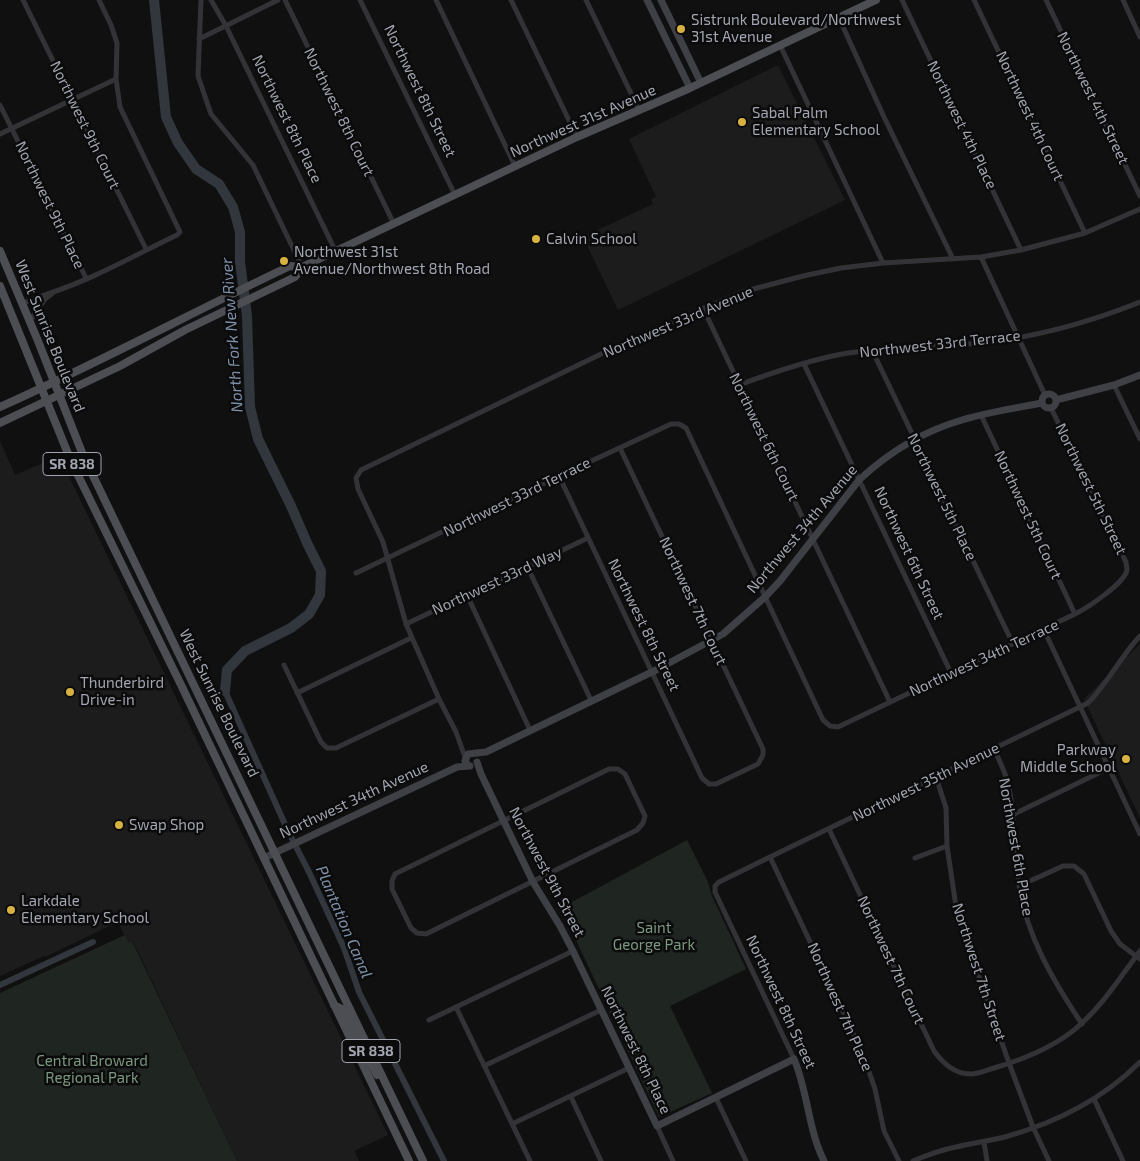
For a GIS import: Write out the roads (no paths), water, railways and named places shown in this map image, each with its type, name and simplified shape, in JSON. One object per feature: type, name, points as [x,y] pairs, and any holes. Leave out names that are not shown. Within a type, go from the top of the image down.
[{"type":"main road","name":"Northwest 31st Avenue","points":[[0,407],[290,266],[302,267],[336,252],[577,137],[690,88],[839,18],[860,3],[876,0]]},
{"type":"main road","name":"West Sunrise Boulevard","points":[[0,251],[86,462],[276,852],[423,1161]]},
{"type":"main road","name":"Northwest 31st Avenue","points":[[0,423],[120,366],[185,330],[295,277],[302,267]]},
{"type":"main road","name":"West Sunrise Boulevard","points":[[0,286],[70,461],[183,689],[409,1161]]},
{"type":"main road","points":[[185,330],[191,323],[196,311]]},
{"type":"main road","points":[[334,1005],[344,1010],[381,1082],[388,1087]]},
{"type":"street","name":"Northwest 9th Court","points":[[24,0],[146,250]]},
{"type":"street","points":[[22,302],[33,301],[86,278],[178,235],[180,232],[120,106],[116,79],[117,43],[99,0]]},
{"type":"street","points":[[202,0],[198,76],[211,114],[253,165],[302,267]]},
{"type":"street","name":"Northwest 8th Place","points":[[211,0],[226,26],[336,252]]},
{"type":"street","points":[[199,39],[278,0]]},
{"type":"street","name":"Northwest 8th Court","points":[[285,0],[394,224]]},
{"type":"street","name":"Northwest 8th Street","points":[[360,0],[455,195]]},
{"type":"street","points":[[436,0],[515,166]]},
{"type":"street","points":[[511,0],[577,137]]},
{"type":"street","points":[[586,0],[639,110]]},
{"type":"street","points":[[647,0],[690,88]]},
{"type":"street","points":[[661,0],[701,83]]},
{"type":"street","name":"Northwest 4th Place","points":[[902,0],[1021,250]]},
{"type":"street","name":"Northwest 4th Court","points":[[974,0],[1085,232]]},
{"type":"street","name":"Northwest 4th Street","points":[[1046,0],[1140,196]]},
{"type":"street","points":[[1122,0],[1140,36]]},
{"type":"street","points":[[839,18],[884,117],[954,259]]},
{"type":"street","points":[[780,45],[883,262]]},
{"type":"street","points":[[0,134],[116,79]]},
{"type":"street","name":"Northwest 9th Place","points":[[0,104],[86,278]]},
{"type":"street","name":"Northwest 33rd Avenue","points":[[356,478],[361,470],[617,346],[742,292],[841,268],[883,262],[981,257],[1021,250],[1085,232],[1140,209]]},
{"type":"street","points":[[981,257],[1045,395]]},
{"type":"street","points":[[30,321],[45,299],[53,292]]},
{"type":"street","name":"Northwest 33rd Terrace","points":[[739,385],[804,364],[837,356],[872,350],[961,344],[1018,337],[1056,329],[1121,310],[1140,302]]},
{"type":"street","name":"Northwest 6th Court","points":[[703,308],[890,702]]},
{"type":"street","name":"Northwest 5th Place","points":[[872,350],[1013,644]]},
{"type":"street","name":"Northwest 6th Street","points":[[804,364],[951,673]]},
{"type":"street","points":[[1056,400],[1114,385],[1140,375]]},
{"type":"street","points":[[1114,385],[1140,439]]},
{"type":"street","points":[[1045,395],[1053,395],[1056,400]]},
{"type":"street","points":[[1045,395],[1042,398],[1042,403],[1046,408],[1052,408],[1056,400]]},
{"type":"street","name":"Northwest 34th Avenue","points":[[264,858],[471,760],[712,641],[765,598],[859,480],[886,457],[915,439],[948,425],[981,415],[1042,403]]},
{"type":"street","name":"Northwest 5th Street","points":[[1052,408],[1126,562],[1127,571]]},
{"type":"street","name":"Northwest 5th Court","points":[[981,415],[1076,614]]},
{"type":"street","name":"Northwest 33rd Terrace","points":[[356,573],[558,476],[671,424],[679,424],[686,428],[765,598]]},
{"type":"street","name":"Northwest 7th Court","points":[[620,448],[763,749],[763,755],[758,764],[716,784],[709,784]]},
{"type":"street","name":"Northwest 8th Street","points":[[558,476],[702,778],[709,784]]},
{"type":"street","name":"Northwest 9th Street","points":[[356,478],[358,489],[384,542],[411,638],[439,699],[471,760],[484,780],[533,882],[573,951]]},
{"type":"street","name":"Northwest 33rd Way","points":[[406,624],[588,538]]},
{"type":"street","points":[[527,566],[591,700]]},
{"type":"street","name":"Northwest 34th Terrace","points":[[765,598],[823,720],[830,726],[838,727],[1086,609],[1122,580],[1127,571]]},
{"type":"street","points":[[467,595],[530,730]]},
{"type":"street","points":[[1044,630],[1140,834]]},
{"type":"street","name":"Northwest 35th Avenue","points":[[715,886],[719,882],[1088,703],[1097,694],[1120,660],[1140,636]]},
{"type":"street","points":[[297,693],[411,638]]},
{"type":"street","points":[[284,665],[321,742],[327,748],[336,748],[439,699]]},
{"type":"street","name":"Northwest 6th Place","points":[[994,748],[1007,780],[1019,886],[1029,925],[1042,958],[1058,990],[1082,1024]]},
{"type":"street","points":[[1012,815],[1108,768]]},
{"type":"street","points":[[609,769],[618,769],[625,774],[645,816],[643,823],[637,830],[426,934],[417,933],[411,928],[392,890],[392,881],[395,874],[503,821],[609,769]]},
{"type":"street","name":"Northwest 7th Street","points":[[936,777],[946,808],[948,846],[957,913],[1009,1063],[1033,1127],[1049,1161]]},
{"type":"street","name":"Northwest 7th Court","points":[[829,829],[934,1051],[943,1064],[957,1071],[971,1074],[1009,1063]]},
{"type":"street","points":[[915,858],[948,846]]},
{"type":"street","name":"Northwest 7th Place","points":[[770,857],[864,1054],[875,1089],[884,1130],[898,1161]]},
{"type":"street","points":[[1009,1063],[1052,1044],[1082,1024],[1106,998],[1139,956],[1120,944],[1111,930],[1084,874],[1074,866],[1063,866],[1019,886]]},
{"type":"street","name":"Northwest 8th Street","points":[[715,886],[715,892],[801,1076],[813,1132],[824,1161]]},
{"type":"street","points":[[429,1020],[573,951]]},
{"type":"street","name":"Northwest 8th Place","points":[[573,951],[673,1161]]},
{"type":"street","points":[[456,1007],[530,1161]]},
{"type":"street","points":[[484,1066],[601,1010]]},
{"type":"street","points":[[657,1126],[794,1059]]},
{"type":"street","points":[[913,1161],[956,1147],[984,1142],[1033,1127],[1094,1099],[1116,1084],[1140,1062]]},
{"type":"street","points":[[512,1124],[629,1068]]},
{"type":"street","points":[[570,1097],[601,1161]]},
{"type":"street","points":[[716,1098],[746,1161]]},
{"type":"street","points":[[1094,1099],[1123,1161]]},
{"type":"street","points":[[984,1142],[987,1161]]},
{"type":"waterway","name":"North Fork New River","points":[[154,0],[166,117],[178,143],[196,169],[219,184],[233,207],[240,232],[240,262],[247,316],[250,407],[258,439],[321,571],[320,595],[309,614],[291,628],[245,651],[227,670],[225,691]]},
{"type":"waterway","name":"Plantation Canal","points":[[225,691],[288,831],[344,948],[359,992],[444,1161]]},
{"type":"waterway","points":[[0,985],[93,942]]},
{"type":"place","name":"Sistrunk Boulevard/Northwest 31st Avenue","points":[[681,29]]},
{"type":"place","name":"Sabal Palm Elementary School","points":[[742,122]]},
{"type":"place","name":"Calvin School","points":[[536,239]]},
{"type":"place","name":"Northwest 31st Avenue/Northwest 8th Road","points":[[284,261]]},
{"type":"place","name":"Thunderbird Drive-in","points":[[70,692]]},
{"type":"place","name":"Parkway Middle School","points":[[1126,759]]},
{"type":"place","name":"Swap Shop","points":[[119,825]]},
{"type":"place","name":"Larkdale Elementary School","points":[[11,910]]},
{"type":"park label","name":"Saint George Park","points":[[654,936]]},
{"type":"park label","name":"Central Broward Regional Park","points":[[92,1070]]}]
